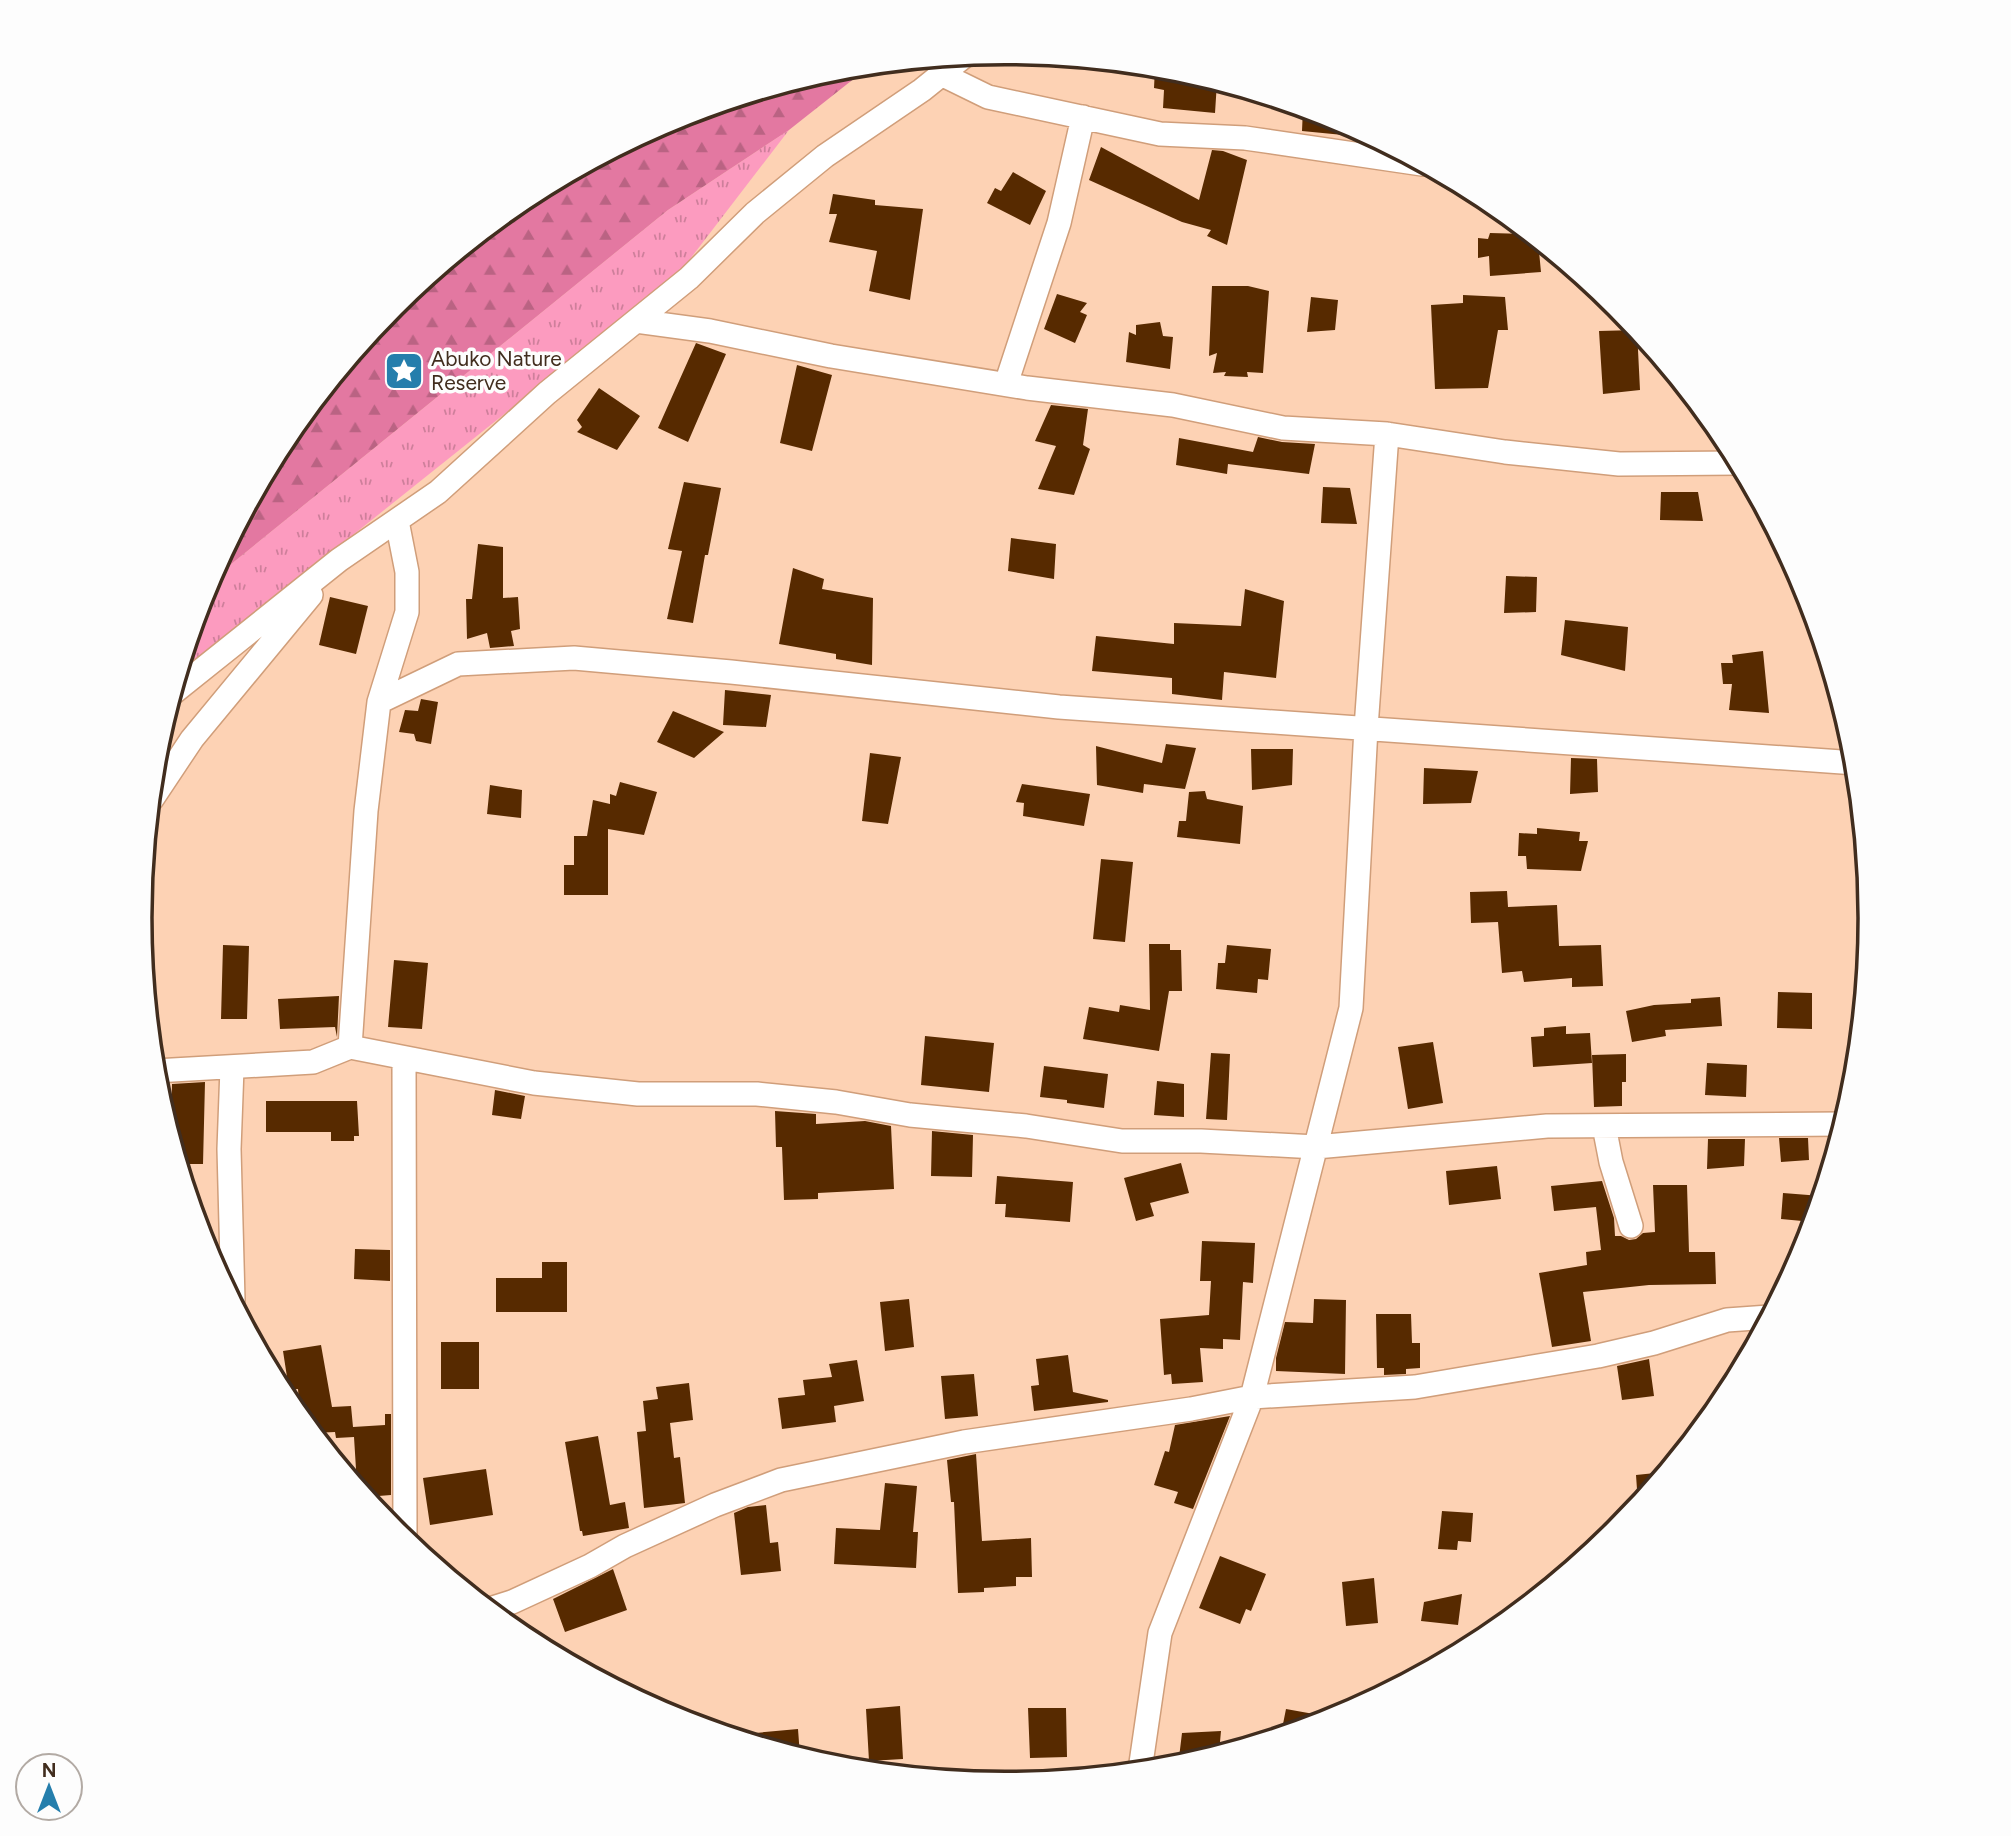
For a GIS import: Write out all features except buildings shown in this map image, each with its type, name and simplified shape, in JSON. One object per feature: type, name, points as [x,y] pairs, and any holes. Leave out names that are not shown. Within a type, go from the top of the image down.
[{"type":"street","points":[[186,683],[340,560],[438,492],[547,393],[689,278],[755,213],[815,164],[922,90],[950,67]]},
{"type":"street","points":[[941,74],[988,97],[1160,134],[1245,138],[1397,160]]},
{"type":"street","points":[[1006,384],[1059,223],[1083,117]]},
{"type":"street","points":[[636,321],[710,331],[831,356],[1006,384],[1173,405],[1283,428],[1387,434],[1505,452],[1619,464],[1727,463]]},
{"type":"street","points":[[1141,1760],[1160,1633],[1252,1397],[1351,1008],[1366,728],[1387,434]]},
{"type":"street","points":[[350,1047],[366,811],[379,702],[407,611],[407,572],[397,521]]},
{"type":"street","points":[[164,780],[192,739],[340,560]]},
{"type":"street","points":[[379,702],[458,664],[574,658],[1059,707],[1844,762]]},
{"type":"street","points":[[167,1071],[313,1062],[350,1047],[534,1083],[638,1094],[757,1094],[836,1102],[910,1115],[1026,1126],[1122,1141],[1201,1141],[1316,1147],[1547,1126],[1833,1124]]},
{"type":"street","points":[[404,1059],[405,1524]]},
{"type":"street","points":[[232,1068],[229,1149],[232,1279]]},
{"type":"street","points":[[1604,1126],[1611,1162],[1631,1226]]},
{"type":"street","points":[[500,1605],[590,1566],[625,1546],[715,1505],[781,1480],[964,1442],[1191,1409],[1252,1397],[1415,1387],[1598,1356],[1654,1343],[1727,1320],[1759,1318]]},
{"type":"green space","name":"Abuko Nature Reserve","points":[[854,79],[789,130],[668,210],[228,566],[267,491],[296,444],[329,399],[364,355],[402,315],[443,276],[486,241],[579,179],[679,130],[731,110],[785,94]]},
{"type":"green space","points":[[789,130],[677,276],[192,664],[228,566],[668,210]]},
{"type":"place","name":"Abuko Nature Reserve","points":[[404,371]]}]
